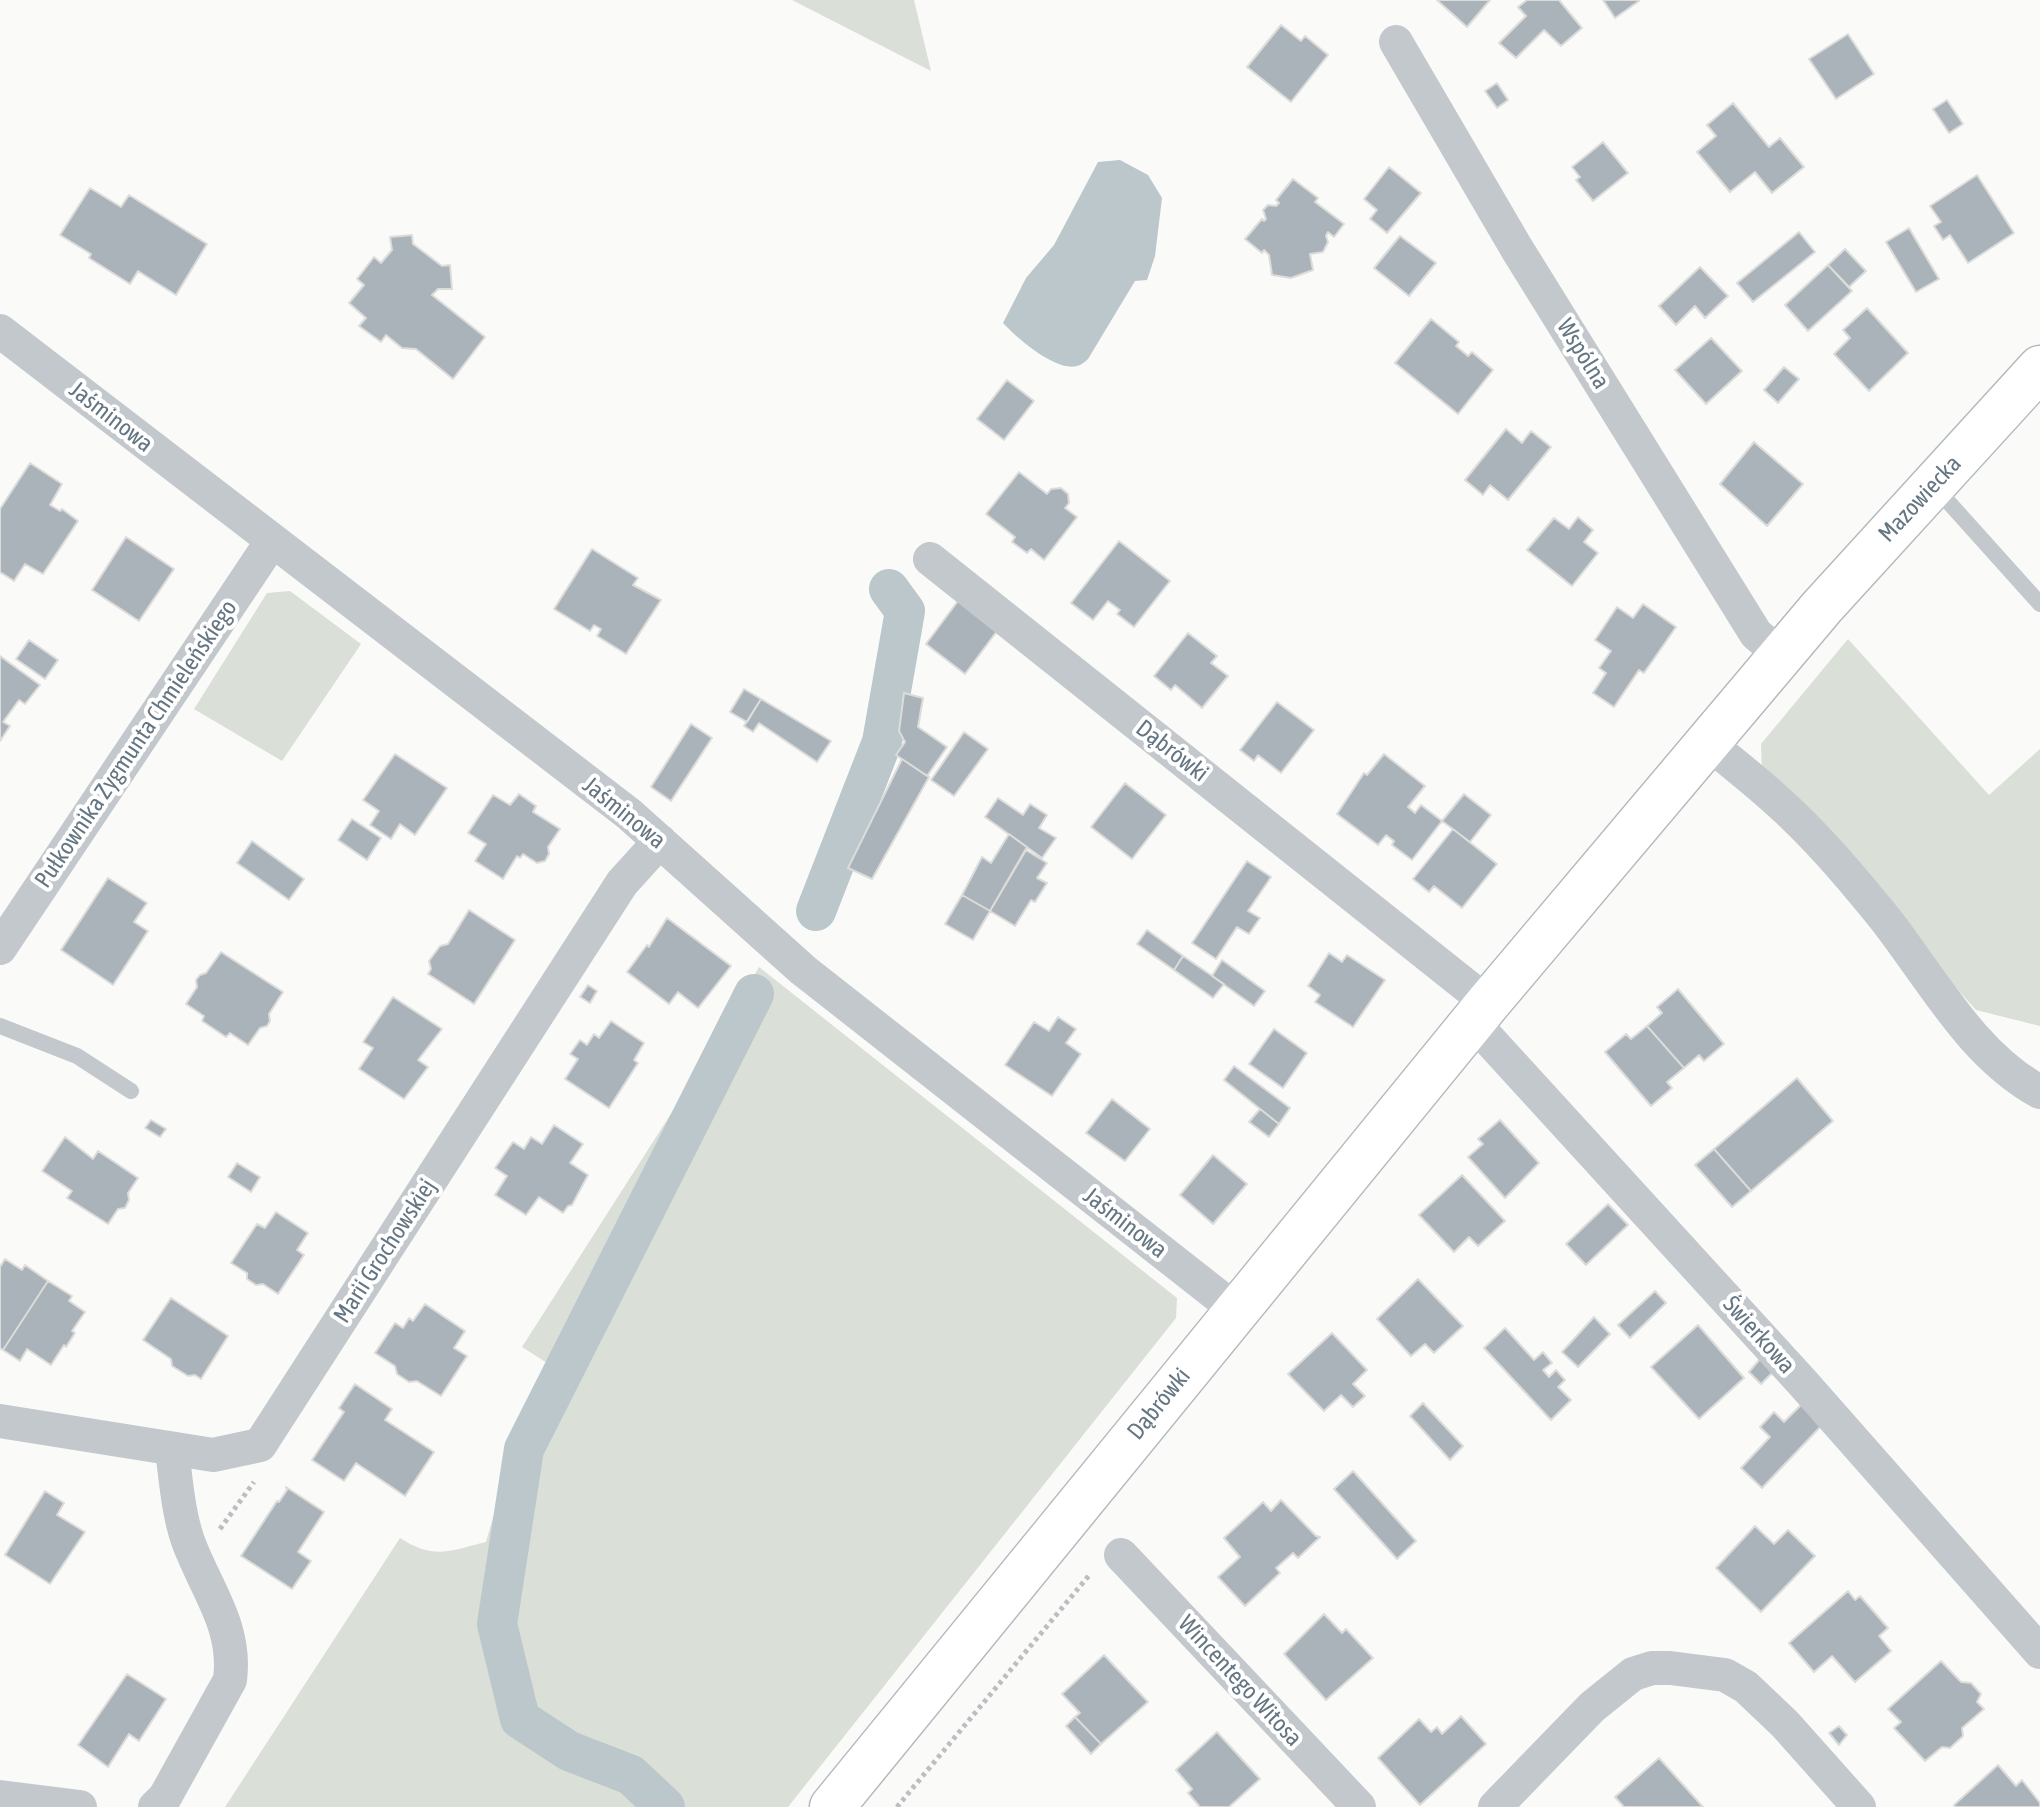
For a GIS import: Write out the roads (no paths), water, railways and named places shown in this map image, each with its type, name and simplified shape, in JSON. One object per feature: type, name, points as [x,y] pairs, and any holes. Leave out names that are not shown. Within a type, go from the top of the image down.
[{"type":"street","name":"Wspólna","points":[[1396,42],[1517,249],[1756,634],[1792,644]]},
{"type":"street","name":"Jaśminowa","points":[[0,331],[629,814],[803,970],[1236,1310]]},
{"type":"street","name":"Mazowiecka","points":[[1792,644],[2040,368]]},
{"type":"street","name":"Pułkownika Zygmunta Chmieleńskiego","points":[[0,948],[272,541]]},
{"type":"street","name":"Dąbrówki","points":[[930,559],[1481,1012]]},
{"type":"street","name":"Dąbrówki","points":[[832,1807],[1481,1012],[1792,644]]},
{"type":"street","points":[[1708,743],[1776,799],[1813,836],[1886,920],[1977,1038],[2007,1069],[2040,1092]]},
{"type":"street","name":"Marii Grochowskiej","points":[[0,1421],[213,1455],[260,1445],[622,883],[660,841]]},
{"type":"street","name":"Świerkowa","points":[[1481,1012],[2040,1652]]},
{"type":"street","points":[[155,1807],[165,1797],[230,1680],[233,1659],[230,1639],[187,1540],[172,1450]]},
{"type":"street","name":"Wincentego Witosa","points":[[1121,1555],[1359,1807]]},
{"type":"street","points":[[1495,1807],[1592,1707],[1633,1674],[1652,1668],[1725,1675],[1746,1687],[1785,1724],[1859,1807]]},
{"type":"street","points":[[0,1797],[80,1807]]},
{"type":"lane","points":[[1933,484],[2040,604]]},
{"type":"lane","points":[[0,1026],[77,1056],[131,1091]]},
{"type":"waterway","points":[[816,911],[882,742],[905,611],[889,589]]},
{"type":"waterway","points":[[665,1807],[631,1775],[569,1751],[520,1719],[497,1624],[524,1449],[754,994]]}]
